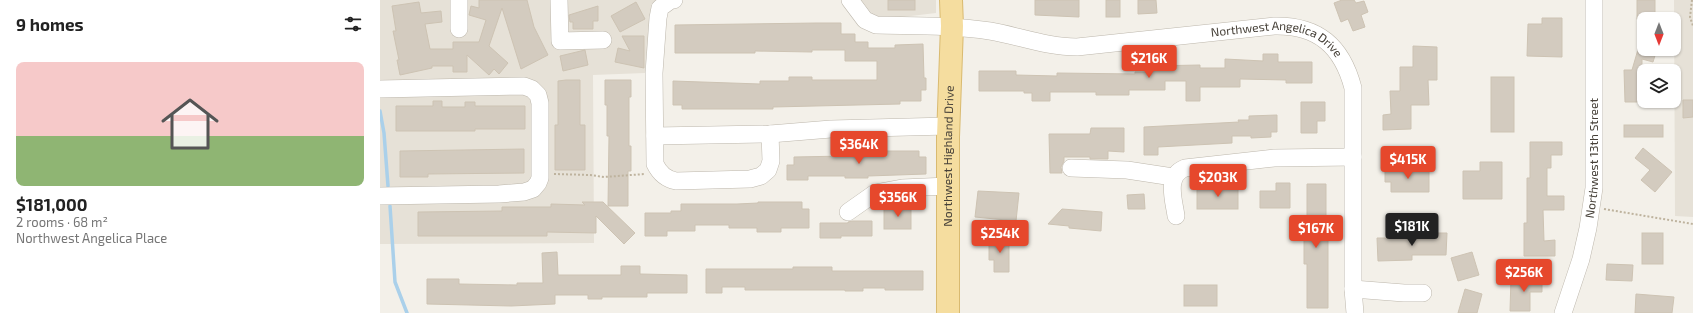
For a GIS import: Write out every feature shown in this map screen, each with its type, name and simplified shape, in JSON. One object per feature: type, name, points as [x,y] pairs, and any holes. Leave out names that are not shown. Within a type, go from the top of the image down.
[{"type":"main road","name":"Northwest Highland Drive","points":[[944,311],[952,26],[951,0]]},
{"type":"street","points":[[459,0],[459,29]]},
{"type":"street","points":[[559,0],[560,41],[603,40]]},
{"type":"street","points":[[674,0],[671,0],[660,8],[658,18],[654,73],[655,164],[658,170],[666,177],[676,181],[756,178],[768,170],[771,161],[770,134]]},
{"type":"street","name":"Northwest Angelica Drive","points":[[850,0],[865,20],[876,26],[952,26],[991,31],[1050,46],[1077,47],[1274,26],[1302,28],[1318,34],[1330,44],[1343,60],[1353,88],[1353,289],[1355,313]]},
{"type":"street","name":"Northwest 13th Street","points":[[1563,313],[1581,259],[1588,228],[1594,188],[1594,0]]},
{"type":"street","points":[[380,89],[524,86],[532,89],[538,95],[540,103],[540,174],[538,183],[533,189],[524,192],[380,196]]},
{"type":"street","points":[[655,136],[770,134],[831,129],[948,126]]},
{"type":"street","points":[[1176,216],[1172,190],[1173,177],[1179,170],[1184,168],[1274,158],[1353,157]]},
{"type":"street","points":[[1072,168],[1127,170],[1173,177]]},
{"type":"street","points":[[848,212],[876,194],[902,188],[948,186]]},
{"type":"street","points":[[1353,289],[1423,293]]},
{"type":"path","points":[[1692,0],[1690,17],[1693,26]]},
{"type":"path","points":[[540,174],[590,175],[604,177],[643,175],[658,170]]},
{"type":"path","points":[[1591,206],[1629,214],[1658,217],[1693,224]]},
{"type":"shaded area","points":[[380,0],[658,0],[650,13],[645,73],[593,75],[594,243],[380,244]]},
{"type":"shaded area","points":[[861,0],[936,0],[936,13],[877,20]]},
{"type":"shaded area","points":[[1674,0],[1693,0],[1693,217],[1675,216],[1674,108],[1681,108],[1681,64],[1674,64],[1674,56],[1681,56],[1681,12],[1674,12]]},
{"type":"building","points":[[479,0],[527,0],[534,27],[548,55],[521,69],[502,8],[489,46],[508,63],[499,74],[494,69],[489,75],[467,55],[467,72],[453,72],[453,66],[432,66],[432,68],[400,75],[397,60],[399,60],[393,31],[396,31],[392,6],[419,2],[421,13],[441,11],[442,22],[425,24],[430,49],[453,49],[453,42],[479,42],[486,20],[469,15],[471,6],[479,8]]},
{"type":"building","points":[[888,0],[915,0],[915,10],[888,10]]},
{"type":"building","points":[[1035,0],[1079,0],[1079,17],[1035,15]]},
{"type":"building","points":[[1106,0],[1120,0],[1120,17],[1106,17]]},
{"type":"building","points":[[1138,0],[1156,0],[1157,13],[1138,14]]},
{"type":"building","points":[[1342,0],[1354,0],[1356,3],[1364,1],[1368,12],[1361,15],[1365,27],[1353,31],[1348,19],[1341,22],[1334,3]]},
{"type":"building","points":[[1637,0],[1655,0],[1655,12],[1637,12]]},
{"type":"building","points":[[636,2],[645,19],[620,32],[611,16]]},
{"type":"building","points":[[598,6],[598,21],[593,21],[593,29],[573,29],[573,22],[570,22],[569,15]]},
{"type":"building","points":[[1542,18],[1562,18],[1562,57],[1527,56],[1528,24],[1542,24]]},
{"type":"building","points":[[841,23],[841,34],[855,34],[855,42],[868,42],[868,48],[895,48],[895,45],[923,44],[924,78],[926,78],[926,90],[921,90],[921,101],[900,101],[900,104],[773,107],[773,109],[682,109],[682,105],[673,105],[673,81],[760,84],[760,81],[789,81],[789,77],[812,77],[812,80],[877,80],[877,61],[845,61],[845,50],[812,50],[812,52],[755,51],[755,53],[675,53],[675,25]]},
{"type":"building","points":[[622,36],[644,36],[644,68],[615,62],[618,48],[630,51]]},
{"type":"building","points":[[1413,46],[1437,47],[1437,80],[1428,80],[1429,105],[1411,105],[1411,129],[1383,130],[1383,115],[1391,114],[1390,91],[1400,91],[1400,67],[1413,67]]},
{"type":"building","points":[[585,50],[588,65],[563,71],[560,56]]},
{"type":"building","points":[[1637,53],[1637,56],[1655,56],[1653,62],[1642,59],[1642,64],[1637,64],[1637,102],[1625,102],[1624,70],[1632,70]]},
{"type":"building","points":[[1263,54],[1278,54],[1278,62],[1312,62],[1312,83],[1286,83],[1286,80],[1240,79],[1240,87],[1200,87],[1200,101],[1186,101],[1186,81],[1165,81],[1165,90],[1129,90],[1129,95],[1096,95],[1096,92],[1050,92],[1050,101],[1032,101],[1032,93],[1024,93],[1024,91],[979,91],[979,71],[1016,71],[1016,75],[1057,76],[1057,73],[1135,74],[1135,72],[1149,72],[1149,66],[1200,65],[1200,68],[1225,68],[1225,59],[1263,61]]},
{"type":"building","points":[[1491,77],[1514,77],[1514,132],[1491,132]]},
{"type":"building","points":[[580,80],[580,125],[585,125],[585,170],[555,170],[555,125],[558,125],[558,81]]},
{"type":"building","points":[[605,80],[631,80],[631,97],[629,97],[629,146],[631,146],[631,171],[628,171],[628,206],[608,206],[609,136],[607,136]]},
{"type":"building","points":[[1683,100],[1693,100],[1693,117],[1683,118]]},
{"type":"building","points":[[433,101],[442,101],[442,107],[465,107],[465,102],[475,102],[475,106],[525,106],[525,129],[475,129],[475,131],[396,131],[396,106],[433,106]]},
{"type":"building","points":[[1301,102],[1325,102],[1325,121],[1317,121],[1317,133],[1301,133]]},
{"type":"building","points":[[1277,115],[1277,132],[1271,132],[1271,137],[1251,138],[1251,136],[1232,136],[1232,143],[1158,147],[1158,155],[1144,155],[1144,127],[1239,122],[1238,120],[1249,120],[1249,116]]},
{"type":"building","points":[[1624,125],[1663,125],[1663,137],[1624,137]]},
{"type":"building","points":[[1091,128],[1124,128],[1124,152],[1108,151],[1108,159],[1064,157],[1061,167],[1062,173],[1050,173],[1049,134],[1090,134]]},
{"type":"building","points":[[1530,142],[1562,142],[1562,155],[1551,155],[1551,168],[1547,168],[1547,196],[1564,196],[1564,210],[1543,210],[1544,241],[1555,240],[1555,256],[1524,256],[1524,223],[1527,223],[1527,178],[1530,178]]},
{"type":"building","points":[[1643,148],[1672,172],[1655,192],[1641,180],[1650,170],[1635,158]]},
{"type":"building","points":[[524,149],[524,173],[428,174],[428,177],[400,177],[400,151]]},
{"type":"building","points":[[876,151],[919,151],[919,157],[926,157],[926,174],[868,176],[868,178],[845,178],[845,176],[808,176],[808,180],[787,180],[787,165],[794,165],[794,157],[845,156],[845,153],[876,153]]},
{"type":"building","points":[[1480,162],[1502,162],[1502,199],[1463,199],[1463,171],[1480,171]]},
{"type":"building","points":[[1385,168],[1429,168],[1429,192],[1391,192],[1391,182],[1385,182]]},
{"type":"building","points":[[1276,183],[1290,183],[1290,208],[1260,208],[1260,191],[1276,191]]},
{"type":"building","points":[[1307,184],[1326,184],[1326,216],[1319,216],[1319,235],[1328,235],[1328,308],[1307,308],[1307,264],[1304,264],[1304,225],[1307,225]]},
{"type":"building","points":[[1197,188],[1238,188],[1238,209],[1197,209]]},
{"type":"building","points":[[978,191],[1019,193],[1016,221],[975,217]]},
{"type":"building","points":[[1144,194],[1145,209],[1128,209],[1127,195]]},
{"type":"building","points":[[582,202],[603,202],[635,233],[624,244],[596,216],[596,233],[547,232],[547,236],[418,236],[418,212],[502,211],[502,207],[551,207],[551,204],[585,205]]},
{"type":"building","points":[[758,202],[802,202],[802,209],[809,209],[809,228],[781,228],[781,232],[757,232],[757,228],[729,228],[729,225],[695,225],[695,231],[667,231],[667,236],[645,236],[645,213],[671,213],[671,211],[681,211],[681,204],[737,204]]},
{"type":"building","points":[[884,207],[911,207],[911,229],[884,229]]},
{"type":"building","points":[[1062,209],[1102,212],[1101,231],[1069,228],[1069,226],[1048,224]]},
{"type":"building","points":[[852,221],[872,221],[872,236],[820,238],[820,223],[848,223]]},
{"type":"building","points":[[1416,233],[1447,233],[1446,255],[1412,255],[1412,260],[1378,261],[1377,238],[1416,238]]},
{"type":"building","points":[[1642,233],[1663,233],[1663,264],[1642,264]]},
{"type":"building","points":[[989,238],[1009,238],[1009,272],[994,272],[994,260],[989,260]]},
{"type":"building","points":[[557,252],[558,275],[621,275],[621,266],[640,266],[640,274],[687,275],[687,293],[647,293],[647,297],[602,297],[602,299],[588,299],[588,295],[555,295],[555,304],[511,306],[427,304],[427,279],[459,279],[459,284],[517,285],[517,283],[543,283],[542,253]]},
{"type":"building","points":[[1472,252],[1479,275],[1458,281],[1451,258]]},
{"type":"building","points":[[1607,264],[1633,265],[1632,281],[1606,280]]},
{"type":"building","points":[[793,267],[832,267],[832,271],[923,271],[923,290],[885,290],[885,288],[863,288],[863,291],[745,290],[745,287],[722,287],[722,293],[706,293],[706,269],[793,269]]},
{"type":"building","points":[[1511,278],[1542,278],[1542,292],[1530,292],[1530,311],[1510,311]]},
{"type":"building","points":[[1184,285],[1217,285],[1217,306],[1184,306]]},
{"type":"building","points":[[1465,289],[1482,294],[1477,313],[1458,313]]},
{"type":"building","points":[[1636,294],[1674,297],[1672,313],[1635,313]]},
{"type":"waterway","points":[[380,111],[384,133],[388,186]]},
{"type":"waterway","points":[[390,206],[395,282],[407,313]]}]
